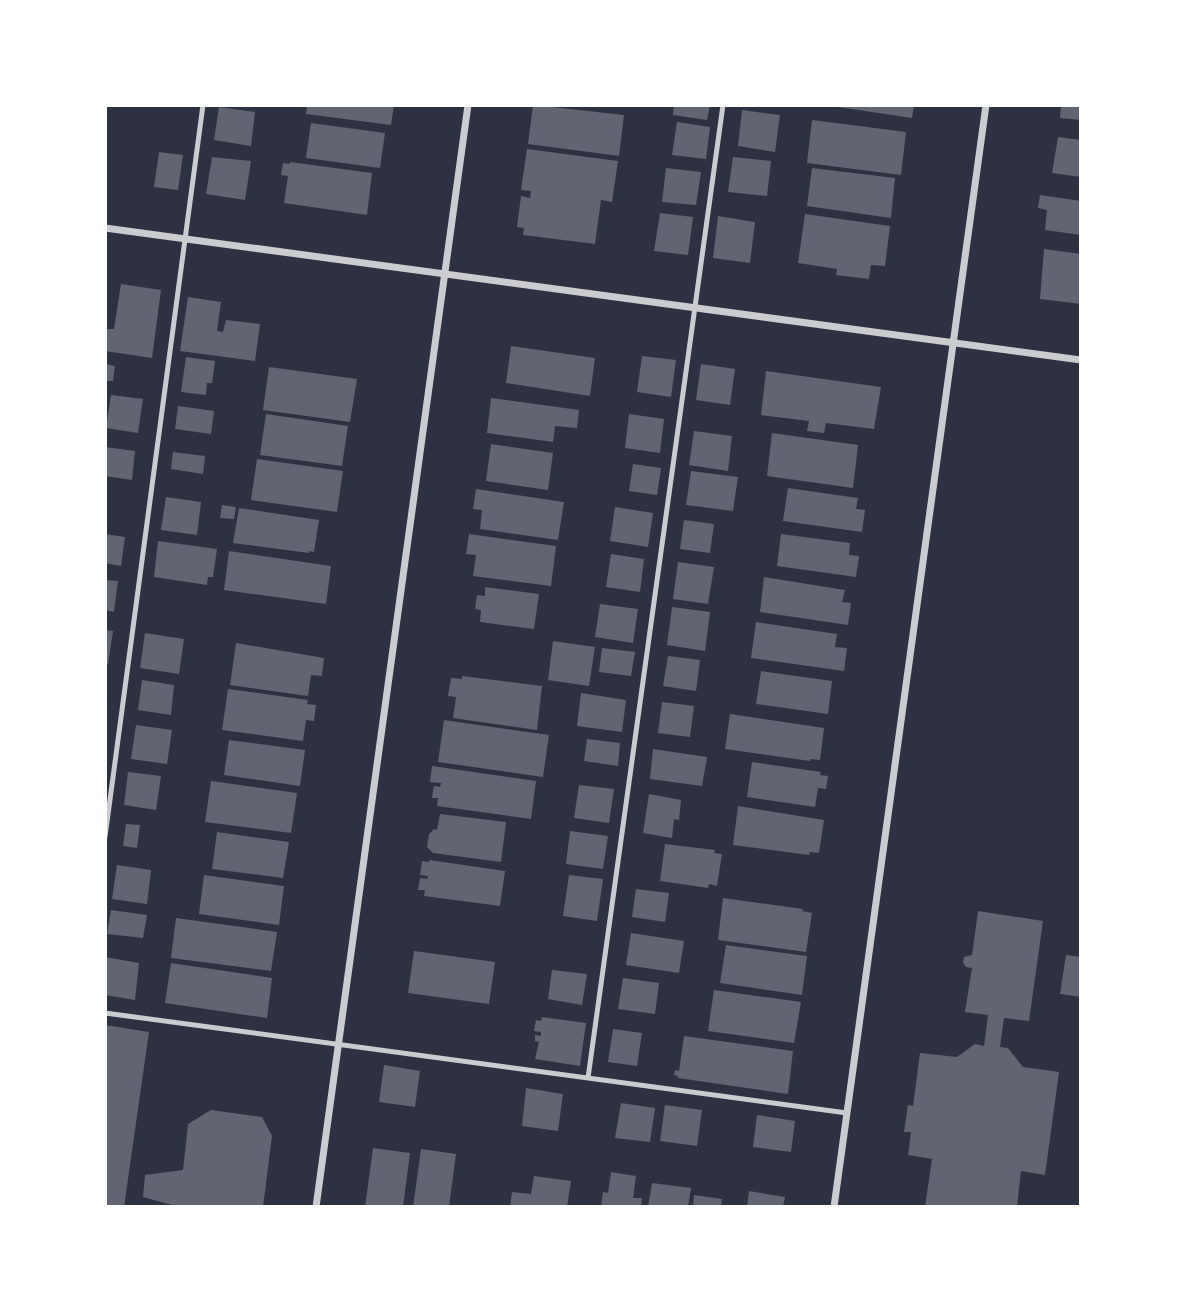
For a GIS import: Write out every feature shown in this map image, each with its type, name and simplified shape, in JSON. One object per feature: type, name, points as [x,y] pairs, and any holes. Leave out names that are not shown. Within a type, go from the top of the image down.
[{"type":"street","points":[[316,1207],[468,105]]},
{"type":"street","points":[[834,1207],[986,105]]},
{"type":"street","points":[[105,228],[1081,360]]},
{"type":"lane","points":[[105,836],[203,105]]},
{"type":"lane","points":[[588,1078],[723,105]]},
{"type":"lane","points":[[105,1013],[847,1113]]},
{"type":"building","points":[[307,105],[394,105],[391,125],[306,114]]},
{"type":"building","points":[[533,105],[624,115],[619,156],[528,144]]},
{"type":"building","points":[[674,105],[710,105],[707,120],[673,115]]},
{"type":"building","points":[[825,105],[914,105],[912,118]]},
{"type":"building","points":[[1061,105],[1081,105],[1081,120],[1060,118]]},
{"type":"building","points":[[219,107],[255,112],[251,146],[214,140]]},
{"type":"building","points":[[742,110],[780,115],[775,152],[738,146]]},
{"type":"building","points":[[812,120],[906,132],[901,175],[807,163]]},
{"type":"building","points":[[677,122],[710,127],[706,159],[672,155]]},
{"type":"building","points":[[311,123],[385,133],[380,168],[306,158]]},
{"type":"building","points":[[1058,137],[1081,140],[1081,177],[1052,173]]},
{"type":"building","points":[[527,149],[618,161],[612,202],[601,200],[595,244],[523,235],[524,228],[517,227],[521,196],[530,198],[531,191],[521,190]]},
{"type":"building","points":[[159,152],[183,155],[178,190],[154,187]]},
{"type":"building","points":[[212,157],[251,161],[245,200],[206,194]]},
{"type":"building","points":[[733,157],[771,161],[767,196],[728,192]]},
{"type":"building","points":[[283,163],[372,173],[367,215],[284,203],[288,176],[281,175]]},
{"type":"building","points":[[666,168],[701,172],[696,205],[662,202]]},
{"type":"building","points":[[812,168],[895,178],[891,218],[807,206]]},
{"type":"building","points":[[1040,195],[1081,201],[1081,235],[1045,230],[1047,210],[1038,208]]},
{"type":"building","points":[[660,213],[693,217],[688,255],[654,251]]},
{"type":"building","points":[[805,214],[890,226],[885,266],[871,265],[869,279],[836,275],[837,269],[798,263]]},
{"type":"building","points":[[718,216],[755,222],[750,263],[713,258]]},
{"type":"building","points":[[1044,249],[1081,254],[1081,304],[1040,299]]},
{"type":"building","points":[[121,284],[161,290],[152,358],[105,351],[105,329],[114,329]]},
{"type":"building","points":[[188,297],[221,302],[217,331],[223,332],[226,320],[260,324],[255,361],[180,351]]},
{"type":"building","points":[[511,346],[595,358],[590,396],[506,383]]},
{"type":"building","points":[[642,356],[676,360],[671,397],[637,392]]},
{"type":"building","points":[[186,357],[215,361],[212,383],[207,383],[206,395],[181,392]]},
{"type":"building","points":[[105,364],[115,366],[113,381],[105,381]]},
{"type":"building","points":[[701,364],[735,369],[730,405],[696,400]]},
{"type":"building","points":[[269,367],[357,379],[350,422],[263,410]]},
{"type":"building","points":[[766,371],[881,387],[874,429],[826,423],[824,433],[807,431],[809,421],[761,415]]},
{"type":"building","points":[[111,395],[143,399],[138,433],[106,428]]},
{"type":"building","points":[[491,398],[579,410],[577,428],[555,426],[553,442],[487,433]]},
{"type":"building","points":[[178,406],[214,411],[211,434],[175,429]]},
{"type":"building","points":[[266,414],[348,426],[342,466],[260,455]]},
{"type":"building","points":[[629,414],[664,419],[660,453],[625,448]]},
{"type":"building","points":[[694,431],[732,436],[728,471],[689,465]]},
{"type":"building","points":[[772,433],[858,445],[853,488],[767,476]]},
{"type":"building","points":[[491,444],[553,453],[548,490],[486,481]]},
{"type":"building","points":[[105,447],[135,451],[132,480],[105,476]]},
{"type":"building","points":[[173,452],[205,456],[203,474],[171,469]]},
{"type":"building","points":[[257,459],[343,471],[337,512],[251,500]]},
{"type":"building","points":[[633,464],[661,468],[657,495],[629,491]]},
{"type":"building","points":[[691,471],[738,477],[733,511],[686,505]]},
{"type":"building","points":[[788,488],[858,498],[856,509],[865,510],[862,532],[783,521]]},
{"type":"building","points":[[476,489],[564,502],[558,540],[480,529],[482,510],[473,509]]},
{"type":"building","points":[[166,497],[201,502],[197,535],[161,530]]},
{"type":"building","points":[[222,505],[236,507],[234,519],[220,518]]},
{"type":"building","points":[[615,507],[653,513],[648,547],[610,541]]},
{"type":"building","points":[[239,508],[319,520],[314,552],[233,543]]},
{"type":"building","points":[[684,520],[714,524],[710,553],[680,549]]},
{"type":"building","points":[[105,534],[125,537],[121,566],[105,563]]},
{"type":"building","points":[[469,534],[556,546],[551,586],[473,576],[476,555],[466,554]]},
{"type":"building","points":[[781,534],[850,543],[849,555],[859,556],[856,577],[777,566]]},
{"type":"building","points":[[158,541],[217,549],[213,577],[208,577],[207,585],[154,577]]},
{"type":"building","points":[[229,551],[331,566],[326,604],[224,590]]},
{"type":"building","points":[[611,554],[644,559],[640,592],[606,587]]},
{"type":"building","points":[[678,562],[714,567],[708,604],[673,599]]},
{"type":"building","points":[[764,577],[845,590],[842,602],[851,603],[848,625],[760,612]]},
{"type":"building","points":[[105,580],[118,581],[114,612],[105,610]]},
{"type":"building","points":[[485,587],[539,594],[534,629],[480,622],[481,610],[475,609],[477,595],[485,596]]},
{"type":"building","points":[[600,604],[638,609],[633,643],[595,637]]},
{"type":"building","points":[[672,607],[710,612],[705,651],[667,645]]},
{"type":"building","points":[[756,622],[837,634],[835,647],[847,648],[844,671],[751,658]]},
{"type":"building","points":[[105,630],[113,631],[108,664],[105,664]]},
{"type":"building","points":[[145,633],[184,639],[179,674],[140,668]]},
{"type":"building","points":[[553,641],[595,647],[589,686],[548,680]]},
{"type":"building","points":[[236,643],[324,658],[322,676],[311,675],[308,696],[230,685]]},
{"type":"building","points":[[602,648],[635,652],[631,676],[599,672]]},
{"type":"building","points":[[668,656],[700,660],[696,691],[663,686]]},
{"type":"building","points":[[761,671],[832,681],[828,714],[756,704]]},
{"type":"building","points":[[462,676],[542,686],[537,730],[453,718],[456,697],[448,696],[451,678],[462,679]]},
{"type":"building","points":[[142,680],[174,685],[171,715],[138,710]]},
{"type":"building","points":[[228,689],[308,700],[307,704],[316,705],[314,721],[306,720],[303,741],[222,730]]},
{"type":"building","points":[[581,693],[626,700],[622,732],[577,726]]},
{"type":"building","points":[[662,702],[694,706],[690,737],[658,733]]},
{"type":"building","points":[[730,714],[824,728],[820,760],[810,761],[725,749]]},
{"type":"building","points":[[444,720],[549,735],[543,777],[438,762]]},
{"type":"building","points":[[136,725],[172,730],[167,764],[131,759]]},
{"type":"building","points":[[587,739],[620,743],[618,766],[584,761]]},
{"type":"building","points":[[229,740],[305,750],[300,786],[224,775]]},
{"type":"building","points":[[653,749],[707,757],[702,786],[650,779]]},
{"type":"building","points":[[752,762],[821,772],[820,775],[828,776],[826,789],[818,788],[815,807],[747,797]]},
{"type":"building","points":[[432,766],[536,781],[531,819],[437,806],[438,798],[432,798],[434,786],[440,787],[441,783],[430,782]]},
{"type":"building","points":[[128,772],[161,776],[156,810],[124,805]]},
{"type":"building","points":[[211,781],[297,793],[291,833],[205,822]]},
{"type":"building","points":[[579,785],[614,789],[609,823],[574,818]]},
{"type":"building","points":[[649,794],[681,800],[679,820],[674,819],[672,838],[643,833]]},
{"type":"building","points":[[738,806],[824,820],[819,853],[810,852],[809,855],[733,845]]},
{"type":"building","points":[[440,814],[506,822],[501,862],[433,853],[427,847],[429,834],[434,829],[437,830]]},
{"type":"building","points":[[126,824],[140,825],[137,848],[123,846]]},
{"type":"building","points":[[570,831],[608,836],[603,869],[566,864]]},
{"type":"building","points":[[217,832],[289,842],[283,878],[212,869]]},
{"type":"building","points":[[665,844],[715,850],[714,853],[722,854],[717,886],[709,884],[708,888],[660,881]]},
{"type":"building","points":[[422,861],[505,871],[500,906],[424,896],[425,890],[418,890],[420,878],[427,879],[428,876],[420,875]]},
{"type":"building","points":[[117,865],[151,870],[147,904],[112,899]]},
{"type":"building","points":[[204,875],[284,886],[279,925],[199,914]]},
{"type":"building","points":[[569,875],[603,879],[597,921],[563,916]]},
{"type":"building","points":[[636,889],[669,893],[665,922],[632,917]]},
{"type":"building","points":[[723,898],[803,909],[802,911],[812,913],[806,952],[718,940]]},
{"type":"building","points":[[111,910],[147,915],[143,938],[107,934]]},
{"type":"building","points":[[978,911],[1043,921],[1029,1021],[1004,1018],[1000,1047],[1008,1048],[1023,1067],[1059,1072],[1045,1175],[1021,1171],[1017,1207],[925,1207],[932,1159],[908,1155],[911,1132],[904,1132],[908,1105],[913,1106],[920,1053],[957,1057],[975,1044],[984,1046],[988,1015],[965,1012],[972,968],[963,963],[964,957],[972,955]]},
{"type":"building","points":[[176,918],[277,932],[271,971],[171,958]]},
{"type":"building","points":[[631,933],[684,941],[679,973],[626,965]]},
{"type":"building","points":[[726,945],[807,956],[802,995],[720,983]]},
{"type":"building","points":[[414,951],[495,962],[489,1004],[408,993]]},
{"type":"building","points":[[1066,955],[1081,957],[1081,997],[1060,994]]},
{"type":"building","points":[[105,957],[139,963],[135,1000],[105,995]]},
{"type":"building","points":[[171,963],[272,978],[267,1018],[165,1003]]},
{"type":"building","points":[[552,970],[587,974],[582,1005],[548,999]]},
{"type":"building","points":[[623,978],[659,983],[655,1014],[618,1009]]},
{"type":"building","points":[[714,990],[801,1002],[794,1043],[708,1031]]},
{"type":"building","points":[[542,1017],[586,1023],[580,1066],[535,1059],[539,1042],[535,1041],[535,1035],[541,1036],[541,1032],[534,1031],[536,1020],[541,1021]]},
{"type":"building","points":[[105,1025],[149,1032],[124,1207],[105,1207]]},
{"type":"building","points":[[613,1029],[642,1033],[637,1066],[608,1062]]},
{"type":"building","points":[[684,1036],[793,1051],[788,1094],[678,1078],[674,1075],[675,1070],[679,1071]]},
{"type":"building","points":[[384,1065],[420,1071],[415,1107],[379,1102]]},
{"type":"building","points":[[526,1088],[563,1094],[558,1131],[522,1126]]},
{"type":"building","points":[[621,1103],[655,1108],[650,1142],[615,1138]]},
{"type":"building","points":[[665,1105],[702,1110],[697,1146],[660,1141]]},
{"type":"building","points":[[211,1110],[262,1117],[272,1136],[263,1207],[179,1207],[143,1197],[145,1175],[183,1170],[188,1124]]},
{"type":"building","points":[[757,1115],[795,1121],[791,1152],[753,1147]]},
{"type":"building","points":[[373,1148],[410,1153],[403,1207],[365,1207]]},
{"type":"building","points":[[421,1149],[456,1154],[449,1207],[413,1207]]},
{"type":"building","points":[[611,1172],[636,1176],[633,1198],[642,1198],[641,1207],[601,1207],[603,1192],[608,1193]]},
{"type":"building","points":[[534,1176],[571,1181],[567,1207],[510,1207],[512,1192],[531,1194]]},
{"type":"building","points":[[652,1183],[691,1188],[688,1207],[648,1207]]},
{"type":"building","points":[[749,1191],[785,1197],[783,1207],[747,1207]]},
{"type":"building","points":[[694,1195],[722,1199],[721,1207],[693,1207]]}]
